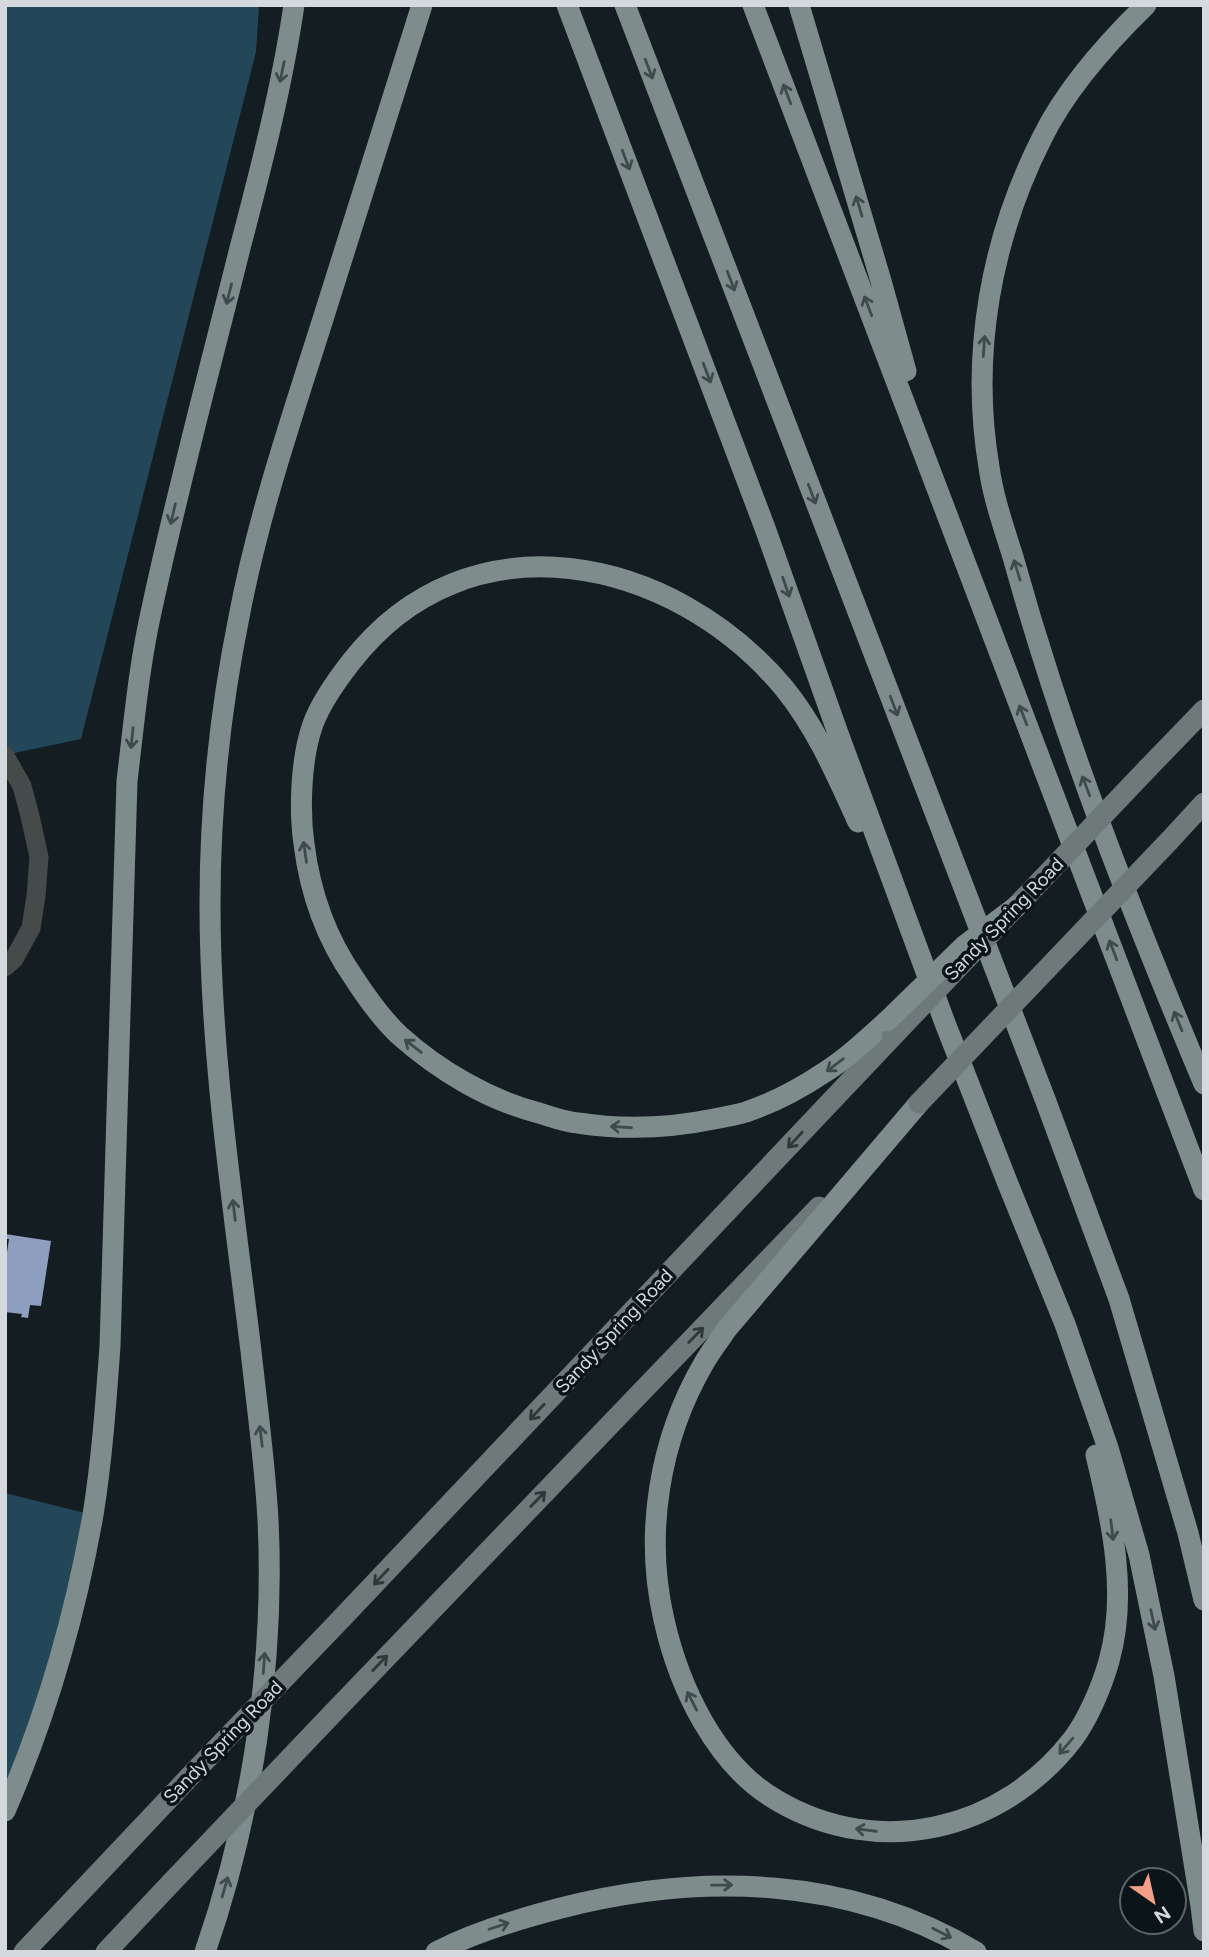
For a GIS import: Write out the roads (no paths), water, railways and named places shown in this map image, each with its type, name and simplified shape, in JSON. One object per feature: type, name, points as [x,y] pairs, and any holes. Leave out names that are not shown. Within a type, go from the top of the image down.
[{"type":"highway","points":[[5,1811],[52,1682],[75,1600],[93,1515],[104,1422],[110,1346],[127,780],[136,701],[154,598],[268,139],[294,5]]},
{"type":"highway","points":[[205,1952],[239,1840],[261,1702],[268,1611],[268,1522],[262,1449],[212,1003],[210,901],[221,734],[239,616],[258,534],[422,5]]},
{"type":"highway","points":[[567,5],[765,528],[945,1023],[1074,1349],[1108,1448],[1139,1555],[1164,1675],[1204,1931]]},
{"type":"highway","points":[[625,5],[1045,1099],[1119,1299],[1188,1533],[1204,1600]]},
{"type":"highway","points":[[753,5],[1204,1190]]},
{"type":"highway","points":[[799,5],[881,281],[936,484]]},
{"type":"highway","points":[[1146,5],[1118,33],[1077,82],[1042,136],[1016,198],[1000,244],[987,305],[982,364],[983,418],[989,469],[1006,533],[1039,647],[1077,762],[1143,938],[1204,1084]]},
{"type":"highway","points":[[945,1023],[852,810],[815,735],[785,690],[747,649],[715,623],[676,600],[632,581],[589,570],[545,566],[495,571],[453,583],[408,607],[366,643],[336,681],[313,723],[304,768],[300,818],[307,867],[322,920],[340,958],[369,1000],[398,1034],[458,1078],[522,1109],[576,1123],[638,1128],[689,1124],[745,1112],[793,1091],[828,1071],[890,1029],[964,946],[1017,906]]},
{"type":"highway","points":[[919,1103],[726,1330],[703,1364],[673,1435],[662,1474],[656,1516],[654,1559],[658,1597],[682,1681],[700,1717],[721,1749],[746,1777],[776,1801],[806,1815],[845,1828],[880,1832],[922,1831],[988,1810],[1020,1790],[1047,1768],[1074,1738],[1095,1699],[1110,1660],[1117,1615],[1116,1563],[1110,1512],[1095,1453],[1008,1184]]},
{"type":"highway","points":[[436,1952],[492,1928],[598,1898],[652,1889],[739,1885],[831,1895],[873,1905],[919,1922],[976,1952]]},
{"type":"main road","name":"Sandy Spring Road","points":[[1017,906],[1204,710]]},
{"type":"main road","points":[[106,1952],[1204,803]]},
{"type":"main road","name":"Sandy Spring Road","points":[[23,1952],[342,1618],[890,1029]]},
{"type":"street","points":[[5,756],[22,786],[39,857],[31,928],[14,959],[5,967]]}]
